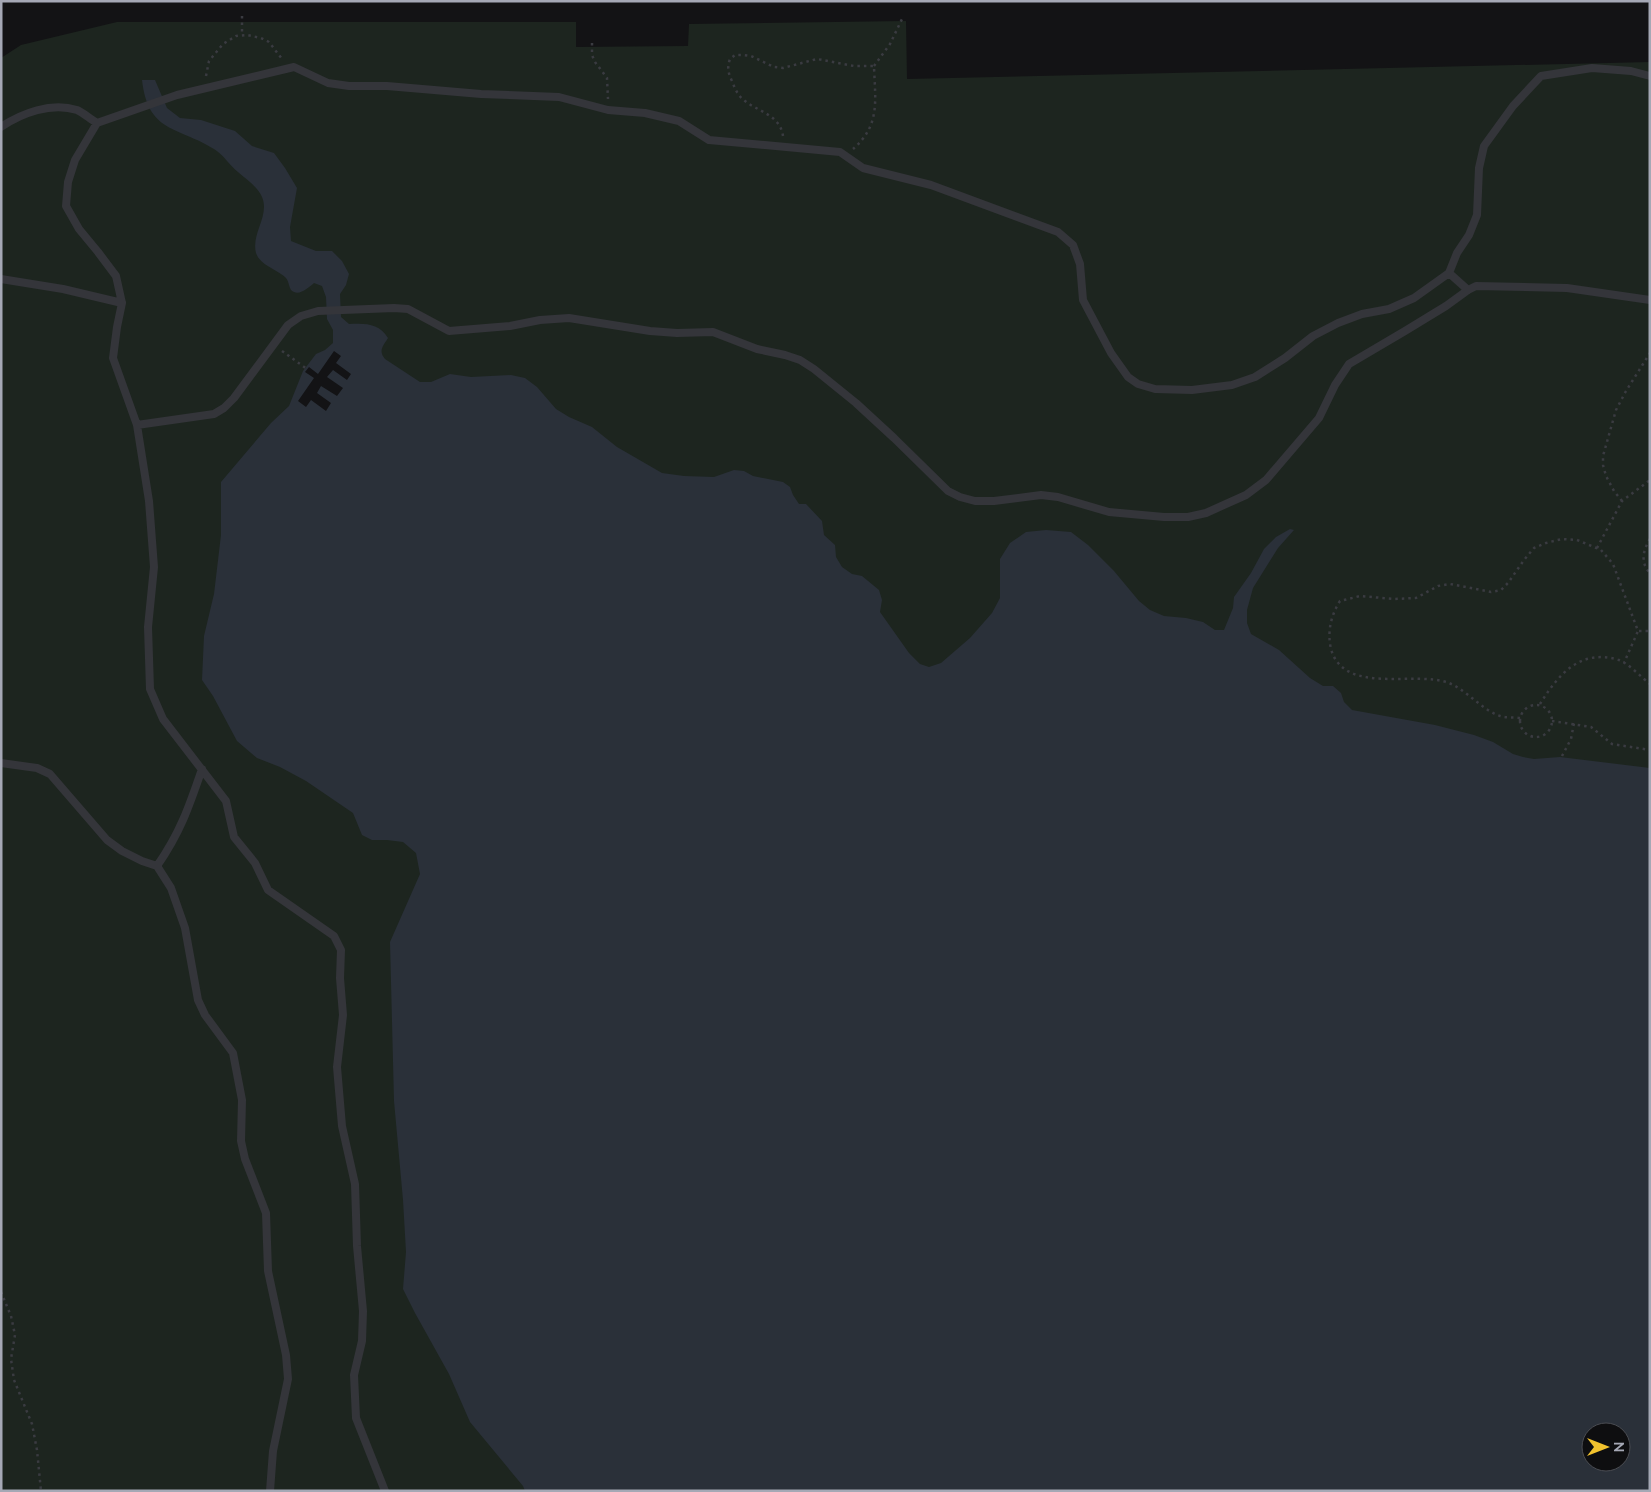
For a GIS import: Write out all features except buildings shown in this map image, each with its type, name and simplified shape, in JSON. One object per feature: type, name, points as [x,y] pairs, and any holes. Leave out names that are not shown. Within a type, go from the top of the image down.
[{"type":"lane","points":[[385,1491],[356,1418],[354,1376],[362,1341],[363,1310],[356,1246],[354,1184],[342,1126],[337,1067],[343,1015],[340,978],[341,950],[334,936],[268,890],[255,862],[234,837],[226,802],[163,719],[150,689],[148,627],[154,567],[149,501],[136,425],[113,358],[122,303],[116,276],[79,229],[66,206],[68,182],[75,160],[97,124],[177,95],[294,67],[328,83],[349,86],[387,86],[481,94],[559,97],[608,110],[645,113],[679,121],[710,140],[840,152],[863,168],[931,185],[1058,232],[1072,244],[1080,264],[1083,300],[1111,353],[1128,377],[1138,384],[1155,389],[1200,390],[1232,386],[1255,377],[1285,358],[1313,336],[1338,323],[1362,314],[1389,309],[1414,298],[1449,273],[1477,215],[1479,168],[1484,146],[1513,106],[1540,76],[1592,68],[1631,71],[1650,76]]},
{"type":"lane","points":[[1,128],[16,117],[35,111],[60,107],[78,111],[97,124]]},
{"type":"lane","points":[[1449,273],[1468,290]]},
{"type":"lane","points":[[1,278],[63,289],[122,303]]},
{"type":"lane","points":[[136,425],[214,414],[224,408],[234,398],[288,325],[301,316],[318,310],[408,309],[449,331],[510,326],[540,320],[570,318],[650,331],[713,332],[757,349],[800,360],[856,403],[948,491],[960,497],[975,501],[1041,495],[1058,497],[1109,512],[1164,517],[1188,517],[1206,513],[1246,495],[1266,480],[1319,418],[1335,385],[1348,364],[1430,316],[1476,286],[1566,288],[1650,300]]},
{"type":"lane","points":[[1,763],[37,768],[50,774],[107,840],[142,862],[157,866],[171,888],[185,928],[198,1000],[205,1015],[233,1053],[242,1100],[241,1141],[244,1159],[266,1213],[268,1271],[286,1355],[288,1379],[272,1451],[270,1491]]},
{"type":"lane","points":[[157,866],[183,824],[202,770]]},
{"type":"path","points":[[242,16],[242,35]]},
{"type":"path","points":[[840,152],[851,151],[861,142],[872,126],[876,103],[874,66],[890,44],[903,17]]},
{"type":"path","points":[[207,88],[206,77],[209,61],[230,39],[242,35],[254,36],[270,42],[289,68]]},
{"type":"path","points":[[592,43],[592,55],[607,78],[608,110]]},
{"type":"path","points":[[784,147],[782,130],[778,123],[771,116],[744,101],[738,94],[730,76],[728,66],[730,59],[735,55],[743,54],[774,67],[783,68],[817,59],[854,66],[874,66]]},
{"type":"path","points":[[272,345],[307,369]]},
{"type":"path","points":[[1622,501],[1606,476],[1603,456],[1616,410],[1650,353]]},
{"type":"path","points":[[1596,548],[1622,501],[1650,480]]},
{"type":"path","points":[[1520,718],[1502,717],[1493,713],[1464,691],[1447,683],[1417,678],[1363,678],[1351,673],[1340,664],[1333,653],[1330,643],[1333,612],[1340,601],[1350,597],[1416,598],[1438,586],[1450,584],[1491,592],[1501,590],[1534,548],[1562,539],[1577,540],[1601,550],[1613,564],[1638,631],[1624,663]]},
{"type":"path","points":[[1650,539],[1643,553],[1646,569],[1650,573]]},
{"type":"path","points":[[1638,631],[1650,631]]},
{"type":"path","points":[[1540,704],[1561,675],[1573,665],[1587,659],[1620,660],[1650,684]]},
{"type":"path","points":[[1540,704],[1549,711],[1552,721],[1549,731],[1540,737],[1534,737],[1524,733],[1519,723],[1521,712],[1529,705],[1540,704]]},
{"type":"path","points":[[1552,721],[1591,727],[1612,744],[1650,750]]},
{"type":"path","points":[[1562,756],[1571,739],[1574,723]]},
{"type":"path","points":[[1,1292],[11,1316],[15,1335],[11,1359],[14,1380],[32,1424],[41,1491]]},
{"type":"shaded area","points":[[906,21],[907,79],[1650,62],[1650,1491],[1,1491],[1,58],[21,45],[117,22],[576,22],[576,47],[688,46],[689,24]]},
{"type":"shaded area","points":[[142,80],[155,80],[167,108],[180,118],[201,120],[235,131],[252,146],[274,153],[297,188],[290,227],[291,241],[316,251],[332,251],[342,261],[349,274],[346,285],[340,294],[341,317],[349,324],[371,325],[380,329],[388,338],[382,351],[385,359],[420,382],[431,382],[450,374],[471,377],[511,375],[525,378],[537,387],[556,409],[592,427],[617,447],[662,473],[714,477],[734,470],[744,471],[753,476],[783,482],[790,487],[799,504],[806,504],[822,521],[824,535],[835,545],[836,557],[842,567],[852,574],[862,576],[879,590],[882,600],[880,612],[909,653],[920,664],[929,667],[941,663],[970,638],[992,613],[1000,598],[1000,559],[1010,543],[1026,532],[1046,530],[1071,532],[1088,545],[1114,571],[1139,601],[1150,610],[1164,616],[1203,622],[1215,630],[1224,630],[1233,608],[1234,597],[1251,573],[1264,549],[1276,537],[1290,529],[1294,530],[1278,548],[1253,588],[1247,610],[1247,623],[1251,634],[1279,650],[1310,678],[1323,686],[1333,686],[1341,693],[1344,702],[1352,710],[1435,725],[1474,735],[1523,757],[1534,759],[1560,757],[1650,768],[1650,1491],[525,1491],[523,1486],[470,1422],[449,1374],[403,1289],[406,1252],[394,1101],[390,942],[420,874],[416,853],[403,842],[372,840],[362,835],[353,813],[306,781],[280,767],[257,758],[237,741],[213,696],[202,680],[204,636],[214,594],[221,535],[221,482],[271,423],[289,406],[303,371],[316,354],[325,350],[333,343],[333,330],[327,319],[326,297],[322,286],[314,283],[302,292],[292,291],[285,277],[258,257],[255,246],[264,204],[258,190],[252,183],[218,151],[166,126],[151,110],[145,97]]},
{"type":"pier","points":[[334,351],[341,356],[336,363],[351,374],[347,380],[333,370],[327,377],[343,388],[337,396],[321,386],[317,393],[331,403],[326,411],[311,400],[306,407],[298,401],[314,378],[305,372],[309,367],[318,374]]}]
